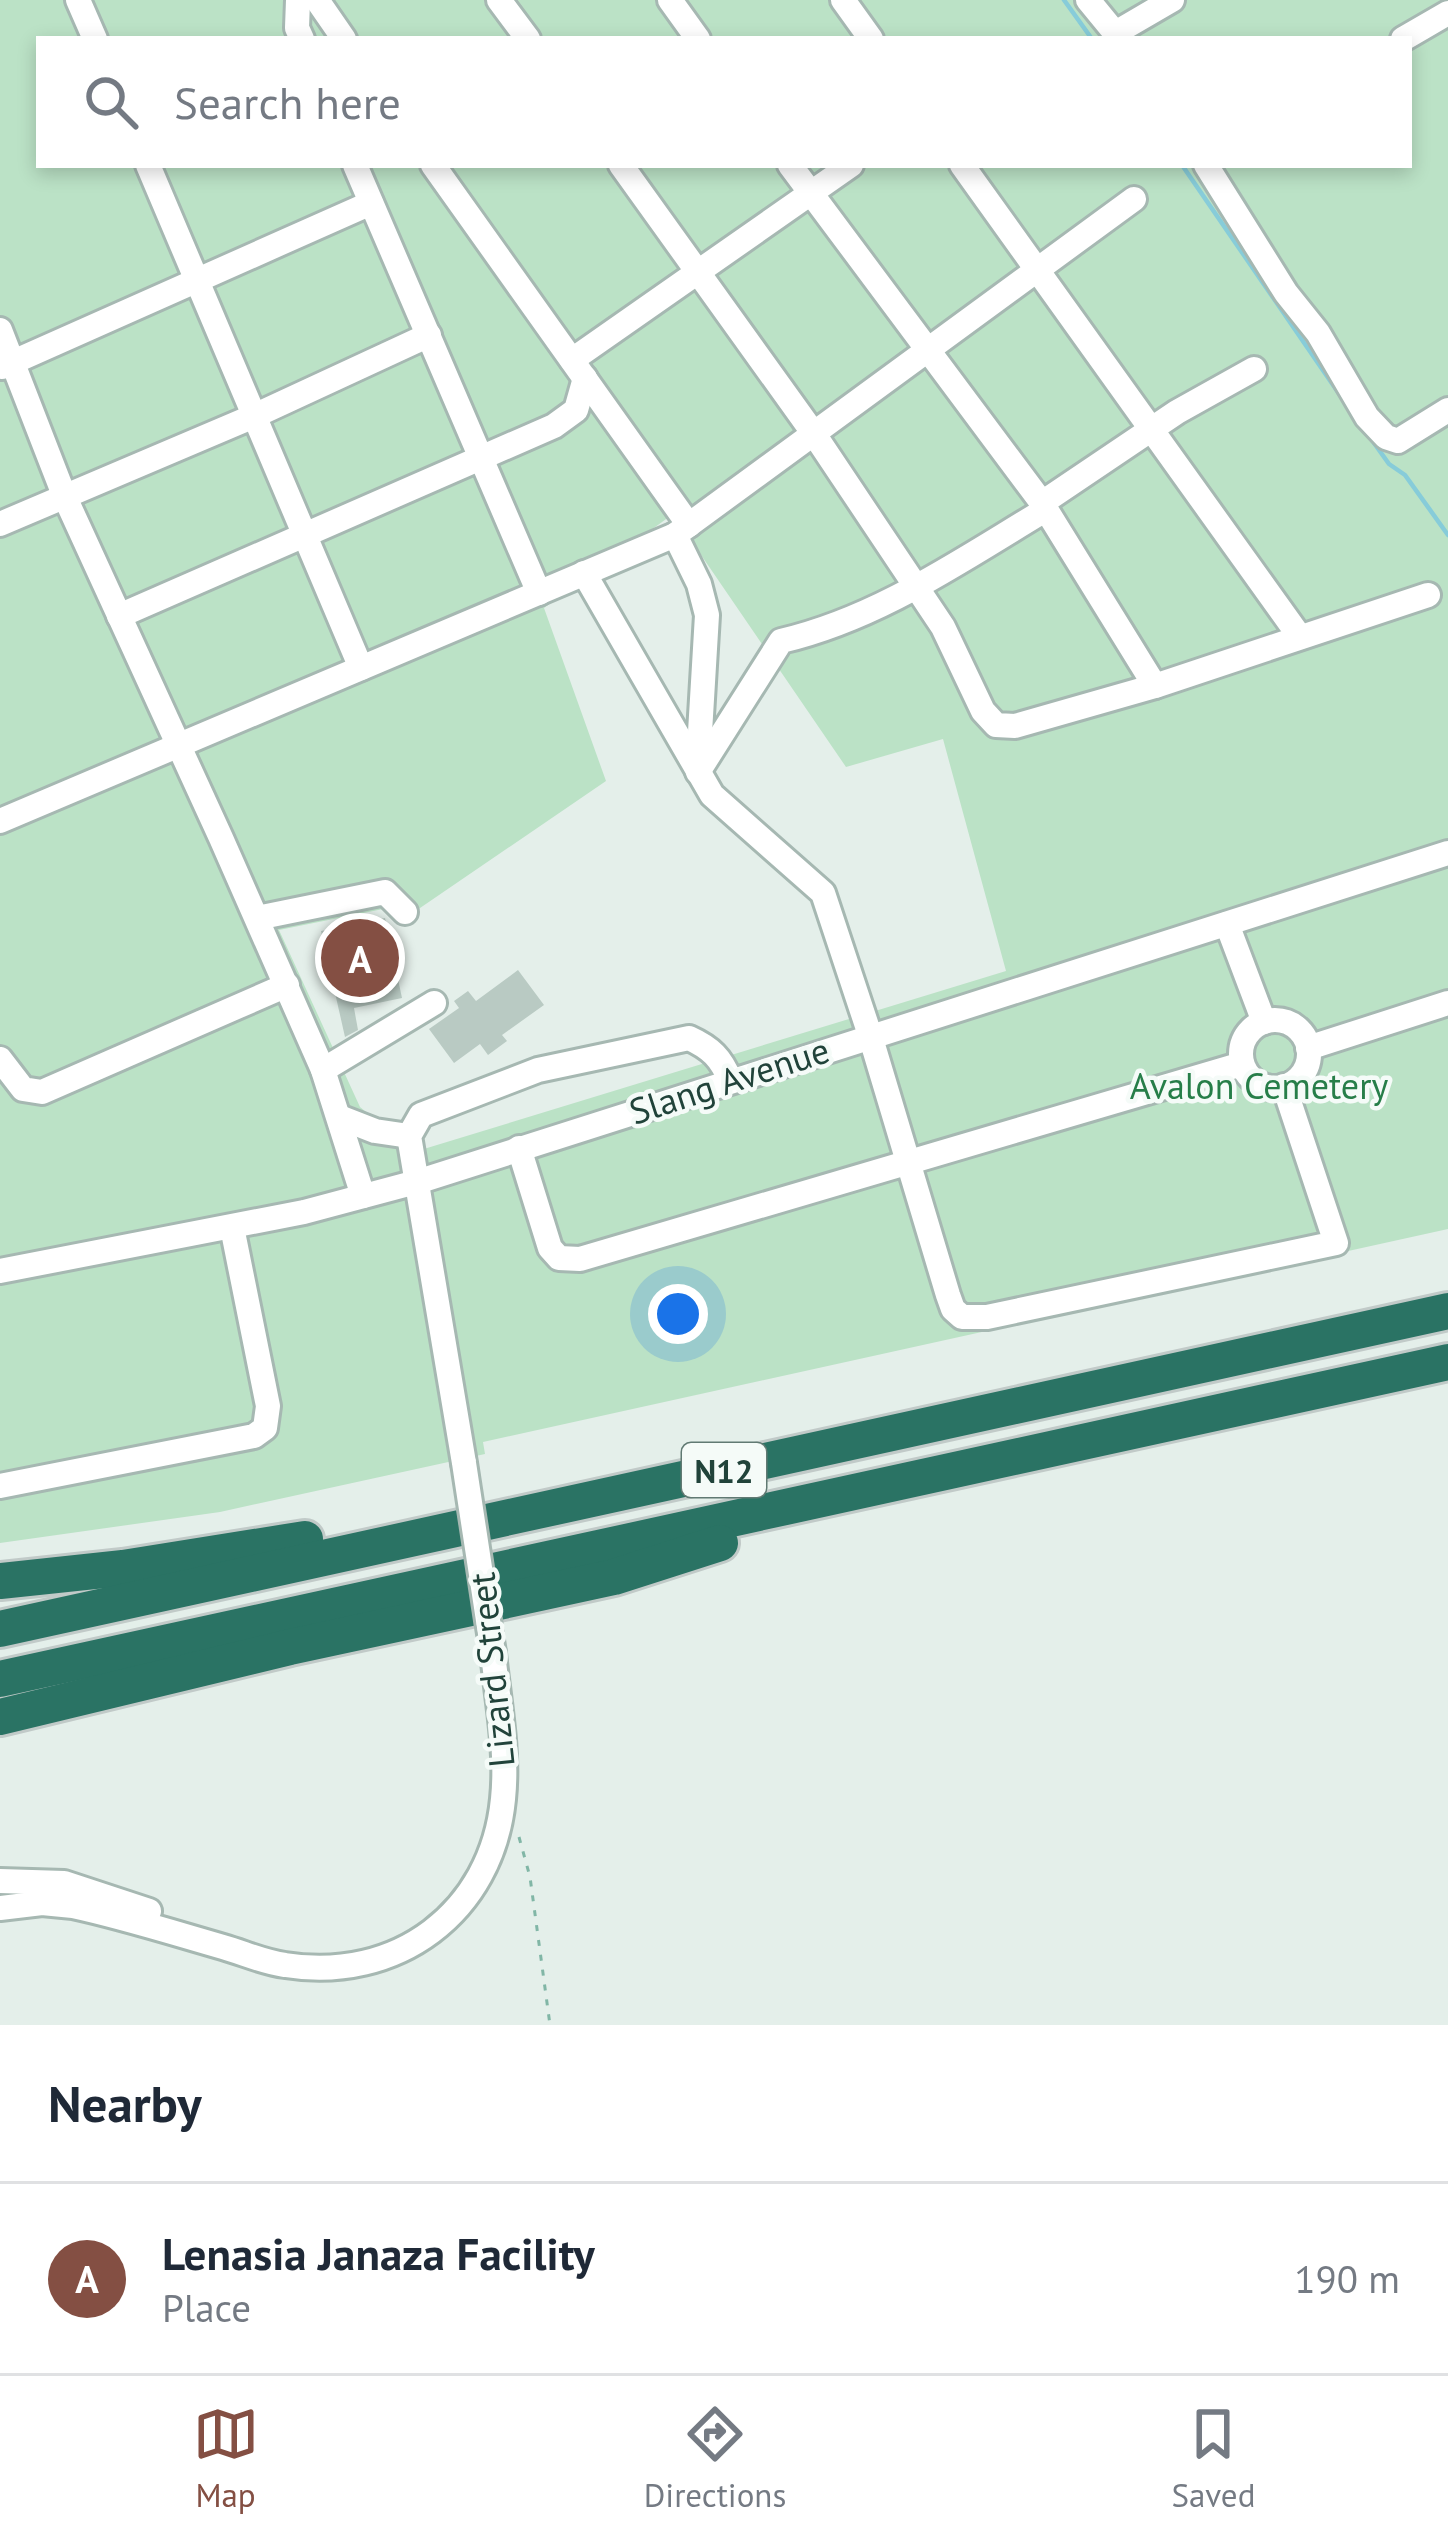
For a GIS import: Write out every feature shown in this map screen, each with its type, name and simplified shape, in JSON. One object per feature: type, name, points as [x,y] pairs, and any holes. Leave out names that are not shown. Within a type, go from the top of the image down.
[{"type":"highway","name":"N12","points":[[0,1629],[1448,1311]]},
{"type":"highway","name":"N12","points":[[0,1679],[1448,1362]]},
{"type":"highway","points":[[0,1717],[290,1647],[614,1577],[923,1477]]},
{"type":"highway","points":[[0,1581],[124,1568],[587,1500]]},
{"type":"lane","points":[[78,0],[94,36]]},
{"type":"lane","points":[[298,0],[301,36]]},
{"type":"lane","points":[[316,0],[342,36]]},
{"type":"lane","points":[[499,0],[526,36]]},
{"type":"lane","points":[[670,0],[696,36]]},
{"type":"lane","points":[[843,0],[869,36]]},
{"type":"lane","points":[[1088,0],[1119,35],[1172,0]]},
{"type":"lane","points":[[1408,36],[1448,13]]},
{"type":"lane","points":[[149,168],[361,668]]},
{"type":"lane","points":[[356,168],[539,592]]},
{"type":"lane","points":[[435,168],[579,369],[682,530],[707,615],[698,772]]},
{"type":"lane","points":[[623,168],[814,434],[943,627],[983,711],[996,724],[1016,726],[1155,686],[1428,595]]},
{"type":"lane","points":[[792,168],[1042,503],[1155,686]]},
{"type":"lane","points":[[119,616],[554,426],[576,410],[579,369],[700,271],[847,168]]},
{"type":"lane","points":[[964,168],[1300,637]]},
{"type":"lane","points":[[1208,168],[1286,293],[1318,333],[1367,417],[1386,437],[1398,442],[1448,410]]},
{"type":"lane","points":[[0,820],[682,530],[1134,199]]},
{"type":"lane","points":[[7,366],[371,203]]},
{"type":"lane","points":[[0,330],[7,366],[322,1070],[363,1196]]},
{"type":"lane","points":[[0,524],[429,335]]},
{"type":"lane","points":[[698,772],[781,641],[839,627],[916,587],[1040,513],[1042,503],[1152,428],[1254,369]]},
{"type":"lane","points":[[584,573],[712,795],[823,893],[953,1309],[962,1317],[987,1317],[1336,1243],[1284,1086]]},
{"type":"lane","name":"Slang Avenue","points":[[0,1271],[232,1227],[420,1181],[1448,853]]},
{"type":"lane","points":[[257,918],[385,892],[405,912]]},
{"type":"lane","points":[[1227,924],[1264,1022]]},
{"type":"lane","points":[[0,1059],[23,1088],[43,1092],[286,985]]},
{"type":"lane","points":[[322,1070],[434,1003]]},
{"type":"lane","points":[[1308,1048],[1448,1004]]},
{"type":"lane","points":[[1264,1022],[1288,1023],[1298,1029],[1308,1048],[1304,1070],[1284,1086],[1255,1082],[1242,1064],[1248,1032],[1264,1022]]},
{"type":"lane","points":[[339,1117],[375,1131],[409,1136],[421,1114],[538,1070],[689,1038],[722,1059],[730,1080]]},
{"type":"lane","points":[[519,1148],[550,1248],[568,1261],[1242,1064]]},
{"type":"lane","name":"Lizard Street","points":[[0,1908],[42,1903],[74,1906],[277,1964],[329,1968],[357,1966],[408,1949],[443,1922],[476,1882],[502,1810],[503,1750],[464,1463],[409,1136]]},
{"type":"lane","points":[[0,1486],[254,1436],[265,1428],[268,1406],[232,1227]]},
{"type":"lane","name":"Lizard Street","points":[[0,1881],[86,1888],[233,1950]]},
{"type":"path","points":[[502,1810],[524,1848],[550,2025]]},
{"type":"green space","name":"Avalon Cemetery","points":[[0,0],[1448,0],[1448,1229],[483,1442],[485,1454],[220,1512],[0,1543]],"holes":[[[673,514],[846,767],[943,739],[1006,971],[414,1152],[360,1107],[279,930],[388,908],[401,921],[606,781],[544,608]]]},
{"type":"building","points":[[385,918],[402,998],[354,1008],[358,1030],[345,1037],[321,931]]},
{"type":"building","points":[[518,970],[544,1005],[502,1035],[507,1041],[488,1055],[480,1044],[454,1063],[429,1029],[459,1008],[454,1001],[468,991],[476,1001]]},
{"type":"waterway","points":[[1064,0],[1090,36]]},
{"type":"waterway","points":[[1184,168],[1342,398]]},
{"type":"waterway","points":[[1369,436],[1389,464],[1405,475],[1448,535]]},
{"type":"place","name":"Lenasia Janaza Facility","points":[[360,958]]}]
